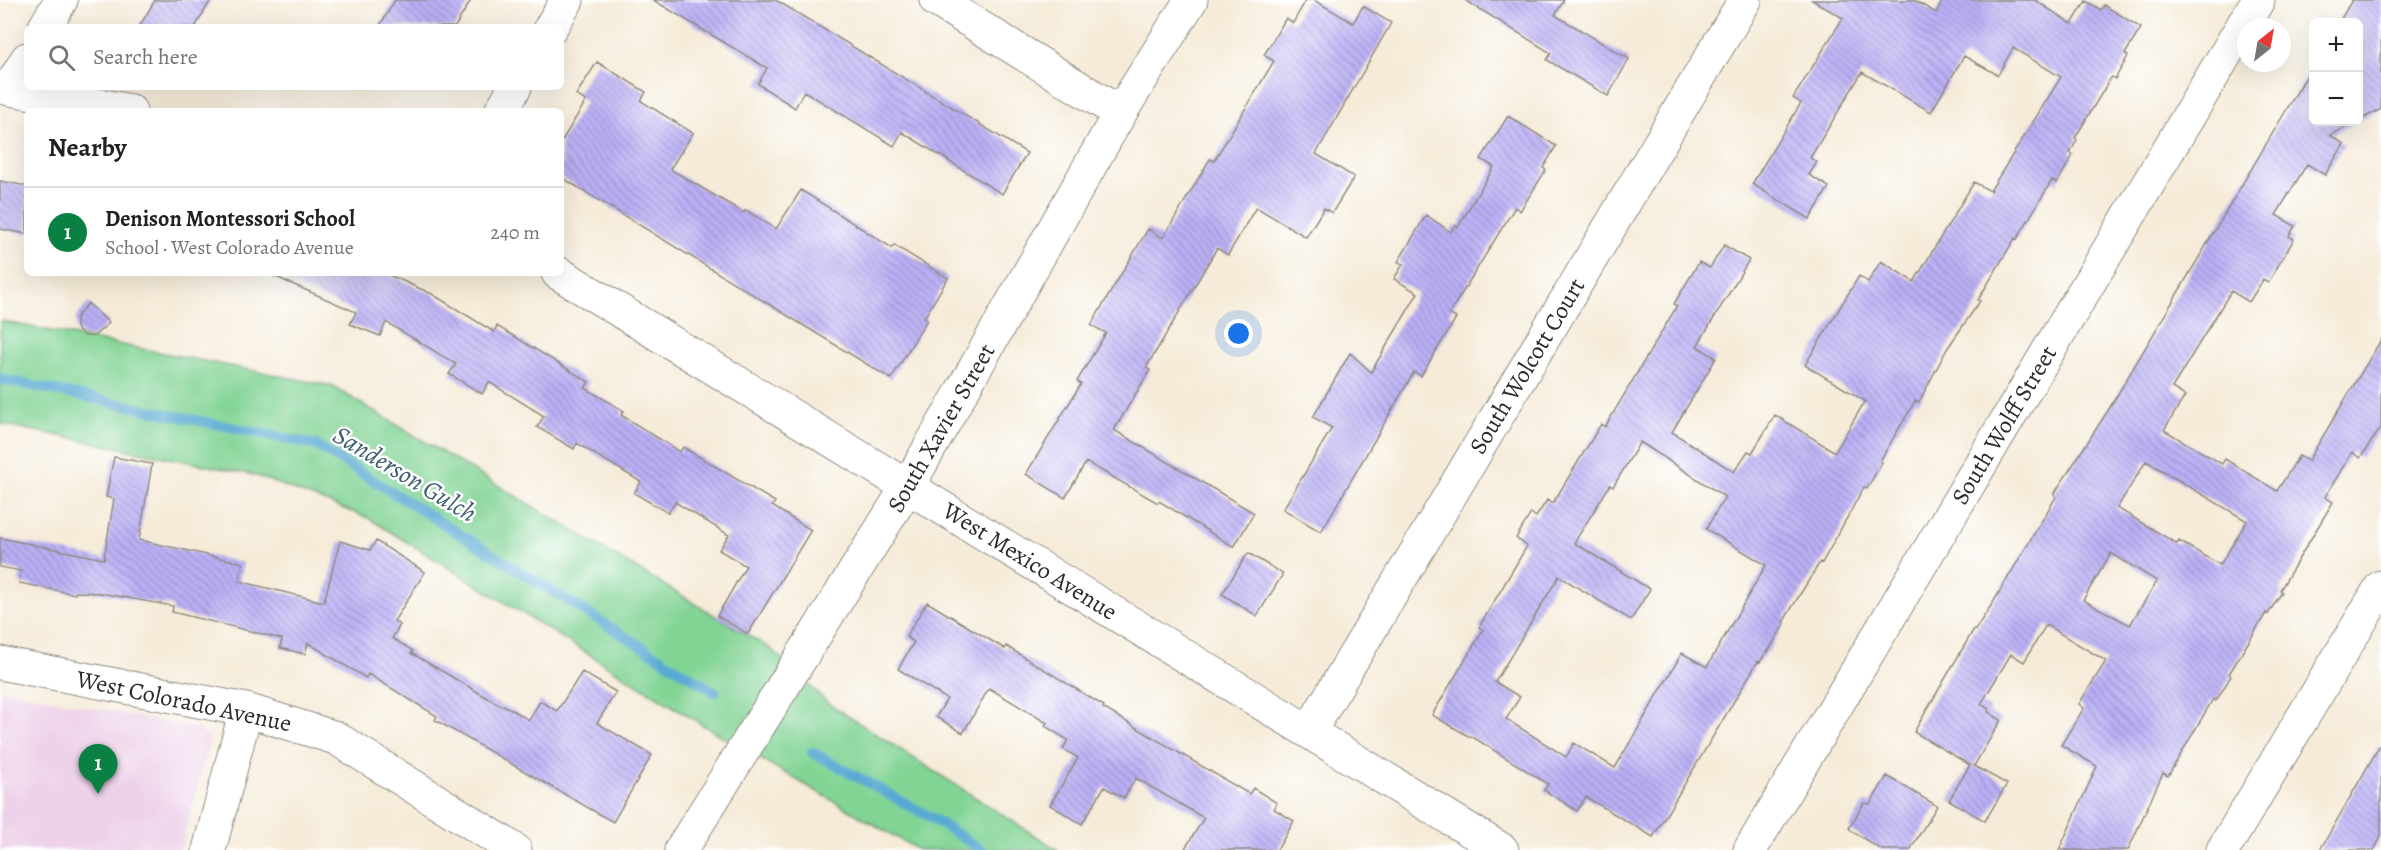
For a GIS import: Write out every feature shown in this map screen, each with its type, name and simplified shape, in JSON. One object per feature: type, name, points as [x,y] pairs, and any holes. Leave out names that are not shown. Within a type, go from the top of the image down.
[{"type":"street","points":[[47,24],[61,0]]},
{"type":"street","points":[[553,24],[567,0]]},
{"type":"street","points":[[936,0],[1120,113]]},
{"type":"street","name":"South Xavier Street","points":[[681,850],[908,486],[1120,113],[1191,0]]},
{"type":"street","name":"South Wolff Street","points":[[1750,850],[2258,0]]},
{"type":"street","name":"South Wolcott Court","points":[[1309,732],[1735,4]]},
{"type":"street","points":[[24,63],[5,87],[114,108]]},
{"type":"street","points":[[503,108],[513,90]]},
{"type":"street","name":"West Mexico Avenue","points":[[563,276],[1502,850]]},
{"type":"street","points":[[2223,850],[2381,587]]},
{"type":"street","name":"West Colorado Avenue","points":[[0,663],[246,710],[336,738],[515,850]]},
{"type":"street","points":[[209,850],[246,710]]},
{"type":"shaded area","points":[[0,689],[198,729],[210,738],[181,850],[0,850]]},
{"type":"green space","points":[[0,321],[332,386],[771,649],[829,704],[1058,850],[918,850],[716,733],[368,518],[254,475],[0,424]]},
{"type":"building","points":[[155,0],[211,0],[197,24],[141,24]]},
{"type":"building","points":[[395,0],[471,0],[457,24],[381,24]]},
{"type":"building","points":[[653,0],[776,0],[1027,153],[1002,194],[902,132],[894,146],[804,91],[795,108],[758,84],[767,68]]},
{"type":"building","points":[[1306,0],[1314,0],[1353,23],[1363,6],[1391,23],[1316,154],[1354,177],[1332,213],[1324,208],[1306,237],[1256,207],[1228,255],[1217,248],[1146,368],[1150,370],[1114,430],[1254,513],[1234,547],[1159,501],[1158,503],[1086,462],[1065,498],[1026,474],[1081,384],[1077,381],[1106,333],[1091,325],[1148,229],[1163,238],[1210,159],[1214,161],[1274,61],[1264,55],[1286,18],[1293,23]]},
{"type":"building","points":[[1465,0],[1564,0],[1555,15],[1629,59],[1608,96],[1547,60],[1551,53]]},
{"type":"building","points":[[1812,0],[1914,0],[1936,13],[1943,0],[2035,0],[2072,24],[2086,1],[2101,10],[2104,5],[2141,28],[2125,54],[2128,56],[2115,79],[2112,77],[2110,79],[2075,138],[2077,140],[2070,153],[2073,155],[2057,183],[2052,180],[2017,239],[2015,238],[1978,300],[1980,301],[1947,349],[1919,402],[1915,401],[1880,461],[1882,462],[1867,489],[1864,487],[1822,563],[1820,562],[1783,622],[1785,623],[1768,652],[1760,662],[1758,661],[1653,837],[1586,797],[1577,811],[1544,790],[1548,784],[1471,736],[1432,715],[1483,630],[1479,627],[1527,546],[1516,538],[1531,513],[1536,517],[1547,500],[1553,503],[1601,424],[1605,427],[1677,306],[1674,304],[1699,262],[1710,268],[1724,245],[1749,260],[1697,346],[1716,358],[1672,432],[1734,472],[1748,451],[1752,453],[1775,415],[1835,452],[1865,401],[1805,365],[1859,276],[1868,282],[1881,261],[1914,282],[1974,182],[1990,191],[2061,77],[2013,48],[1998,75],[1964,56],[1931,112],[1862,72],[1810,158],[1817,162],[1809,175],[1829,187],[1810,219],[1752,184],[1801,103],[1793,98],[1843,18]],"holes":[[[1640,442],[1725,497],[1706,529],[1766,565],[1707,667],[1682,653],[1615,768],[1574,743],[1566,757],[1506,719],[1520,697],[1495,682],[1559,576],[1631,620],[1650,589],[1574,543],[1610,485],[1613,487]]]},
{"type":"building","points":[[2352,0],[2381,0],[2381,109],[2363,118],[2363,18],[2341,18]]},
{"type":"building","points":[[597,62],[646,92],[641,101],[693,133],[670,169],[744,213],[746,210],[776,229],[801,190],[892,248],[894,245],[948,278],[924,318],[927,320],[891,379],[564,179],[564,137],[586,101],[576,95]]},
{"type":"building","points":[[2309,72],[2309,126],[2349,126],[2330,135],[2344,144],[2325,175],[2307,164],[2276,215],[2295,226],[2289,236],[2294,239],[2268,283],[2263,280],[2249,302],[2231,291],[2172,388],[2185,396],[2164,430],[2222,464],[2225,459],[2277,491],[2299,456],[2308,461],[2381,340],[2381,428],[2360,458],[2352,452],[2325,497],[2333,502],[2280,590],[2282,592],[2268,614],[2266,613],[2229,674],[2231,676],[2216,701],[2213,699],[2168,776],[2163,773],[2128,850],[2059,850],[2097,766],[2061,745],[2084,708],[2079,704],[2106,661],[2046,625],[2024,662],[2011,654],[1981,704],[1989,709],[1988,712],[2001,720],[1974,766],[2007,784],[1985,821],[1949,800],[1970,765],[1914,732],[1974,629],[1994,601],[2056,497],[2054,494],[2109,409]],"holes":[[[2146,461],[2247,521],[2220,565],[2179,541],[2177,544],[2117,508]],[[2111,553],[2157,581],[2130,625],[2083,600]]]},
{"type":"building","points":[[1508,116],[1556,146],[1543,168],[1546,170],[1520,211],[1515,207],[1449,314],[1456,318],[1421,376],[1414,372],[1321,532],[1283,509],[1332,428],[1313,417],[1350,353],[1371,372],[1418,293],[1394,279],[1403,264],[1398,262],[1426,215],[1451,232],[1455,225],[1458,227],[1494,167],[1481,159]]},
{"type":"building","points":[[0,181],[24,185],[24,233],[0,229]]},
{"type":"building","points":[[274,276],[392,276],[432,294],[494,332],[497,326],[589,382],[585,388],[624,411],[621,415],[680,452],[683,447],[775,502],[772,506],[811,530],[748,634],[717,616],[746,566],[719,550],[729,535],[675,502],[668,513],[634,493],[641,482],[577,443],[574,449],[537,427],[544,416],[489,382],[482,394],[449,374],[456,364],[386,322],[380,336],[350,324],[356,312]]},
{"type":"building","points":[[88,303],[109,323],[94,336],[84,336],[76,328],[76,318]]},
{"type":"building","points":[[114,457],[152,464],[139,540],[243,563],[239,581],[324,602],[340,541],[370,550],[376,541],[425,572],[394,621],[400,625],[392,638],[413,651],[411,653],[529,720],[540,701],[557,711],[582,672],[616,692],[597,723],[652,755],[613,822],[435,720],[437,716],[368,674],[366,678],[308,643],[305,654],[280,648],[282,639],[172,612],[173,606],[100,593],[76,592],[75,594],[19,583],[21,571],[0,567],[0,538],[104,559],[114,499],[106,497]]},
{"type":"building","points":[[1248,553],[1283,574],[1257,616],[1222,594]]},
{"type":"building","points":[[927,602],[1005,649],[1006,646],[1104,706],[1103,708],[1249,794],[1253,788],[1277,803],[1274,809],[1294,821],[1277,850],[1184,850],[1204,818],[1136,778],[1124,798],[1104,787],[1082,824],[1050,805],[1078,758],[1063,749],[1068,740],[1045,726],[1047,723],[989,688],[963,733],[936,717],[947,699],[898,669],[914,642],[906,637]]},
{"type":"building","points":[[2381,743],[2381,837],[2374,850],[2320,850]]},
{"type":"building","points":[[1887,776],[1937,806],[1910,850],[1882,850],[1849,828],[1864,803],[1870,804]]},
{"type":"waterway","name":"Sanderson Gulch","points":[[0,379],[316,445],[715,692]]},
{"type":"waterway","name":"Sanderson Gulch","points":[[812,752],[932,818],[982,850]]},
{"type":"place","name":"Denison Montessori School","points":[[98,794]]}]
